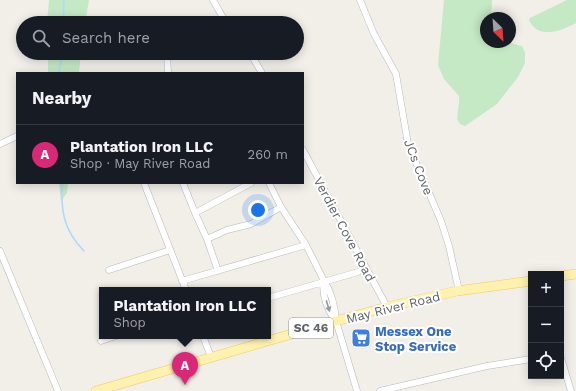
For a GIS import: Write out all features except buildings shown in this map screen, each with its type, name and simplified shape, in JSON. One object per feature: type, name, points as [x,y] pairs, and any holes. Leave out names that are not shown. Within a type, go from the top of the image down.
[{"type":"main road","points":[[564,276],[576,274]]},
{"type":"main road","name":"May River Road","points":[[96,391],[387,307],[459,291],[528,281]]},
{"type":"street","points":[[213,0],[222,16]]},
{"type":"street","name":"JCs Cove","points":[[360,0],[374,34],[396,74],[408,144],[441,221],[459,291]]},
{"type":"street","points":[[167,60],[168,72]]},
{"type":"street","points":[[254,60],[261,72]]},
{"type":"street","points":[[0,144],[16,136]]},
{"type":"street","name":"Verdier Cove Road","points":[[304,152],[387,307]]},
{"type":"street","points":[[144,184],[185,287]]},
{"type":"street","points":[[183,184],[207,239],[218,271]]},
{"type":"street","points":[[195,213],[249,184]]},
{"type":"street","points":[[270,184],[281,207],[306,245],[331,294],[336,321],[357,391]]},
{"type":"street","points":[[207,239],[227,230],[251,224],[281,207]]},
{"type":"street","points":[[182,281],[306,245]]},
{"type":"street","points":[[109,270],[170,250]]},
{"type":"street","points":[[0,251],[58,391]]},
{"type":"street","points":[[271,297],[358,272]]},
{"type":"street","points":[[101,341],[107,339]]},
{"type":"street","points":[[204,339],[211,357]]},
{"type":"street","points":[[380,391],[484,367],[528,360]]},
{"type":"street","points":[[564,368],[571,391]]},
{"type":"green space","points":[[49,0],[89,0],[86,16],[48,16]]},
{"type":"green space","points":[[444,0],[492,0],[491,12],[480,12],[480,48],[516,48],[516,44],[522,46],[525,53],[525,63],[518,77],[497,104],[465,126],[460,124],[457,119],[459,96],[444,79],[438,65]]},
{"type":"green space","points":[[567,0],[576,0],[576,23],[557,31],[544,32],[533,26],[529,20],[530,18]]},
{"type":"green space","points":[[48,60],[80,60],[79,72],[48,72]]},
{"type":"green space","points":[[59,184],[68,184],[67,193],[61,201]]},
{"type":"waterway","points":[[63,16],[64,0]]},
{"type":"waterway","points":[[59,72],[61,60]]},
{"type":"waterway","points":[[62,184],[62,202],[65,219],[72,235],[84,251]]},
{"type":"place","name":"Messex One Stop Service","points":[[361,338]]},
{"type":"place","name":"Plantation Iron LLC","points":[[185,385]]}]
